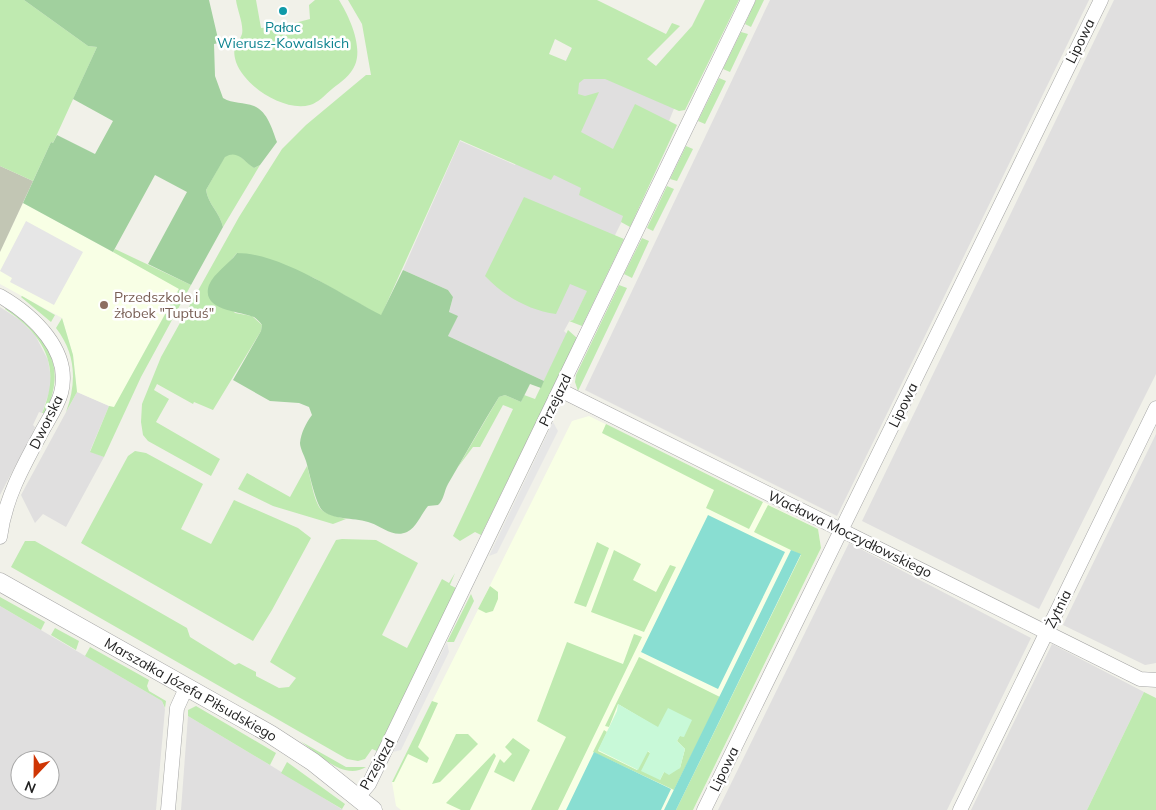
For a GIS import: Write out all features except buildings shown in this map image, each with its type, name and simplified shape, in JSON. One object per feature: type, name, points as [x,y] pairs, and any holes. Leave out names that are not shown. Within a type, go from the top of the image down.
[{"type":"street","name":"Przejazd","points":[[358,797],[369,784],[382,759],[748,0]]},
{"type":"street","name":"Lipowa","points":[[704,810],[1101,0]]},
{"type":"street","name":"Dworska","points":[[0,296],[25,313],[44,332],[56,351],[62,379],[58,402],[10,495],[0,537]]},
{"type":"street","name":"Wacława Moczydłowskiego","points":[[560,390],[1140,679],[1156,680]]},
{"type":"street","name":"Żytnia","points":[[960,810],[1156,408]]},
{"type":"street","name":"Marszałka Józefa Piłsudskiego","points":[[0,582],[270,734],[313,762],[373,810]]},
{"type":"street","points":[[168,810],[176,708],[187,686]]},
{"type":"shaded area","points":[[770,0],[1089,0],[837,516],[585,390]]},
{"type":"shaded area","points":[[1114,0],[1156,0],[1156,374],[1039,609],[862,521]]},
{"type":"shaded area","points":[[572,48],[675,106],[669,121],[671,122],[573,320],[570,320],[564,331],[567,334],[544,381],[448,336],[457,317],[449,313],[453,297],[448,290],[403,270],[460,141],[515,165]]},
{"type":"shaded area","points":[[0,166],[33,181],[0,252]]},
{"type":"shaded area","name":"Przedszkole i żłobek \"Tuptuś\"","points":[[23,203],[179,288],[114,408],[77,392],[73,355],[62,318],[0,284],[0,252]]},
{"type":"shaded area","points":[[26,221],[83,252],[54,305],[10,282],[12,278],[0,271]]},
{"type":"shaded area","points":[[0,307],[20,320],[35,335],[48,360],[52,384],[42,413],[39,412],[33,425],[35,427],[33,432],[0,495]]},
{"type":"shaded area","points":[[77,392],[109,406],[90,451],[104,457],[66,527],[43,514],[35,523],[21,495]]},
{"type":"shaded area","points":[[589,416],[818,529],[821,548],[693,810],[401,810],[396,806],[392,782],[572,421]]},
{"type":"shaded area","points":[[553,422],[558,431],[497,553],[489,556]]},
{"type":"shaded area","points":[[1156,434],[1156,663],[1145,665],[1063,625]]},
{"type":"shaded area","points":[[708,515],[785,552],[718,689],[641,652]]},
{"type":"shaded area","points":[[849,543],[1031,638],[947,810],[718,810]]},
{"type":"shaded area","points":[[791,550],[801,554],[676,810],[664,810]]},
{"type":"shaded area","points":[[0,606],[162,701],[165,709],[156,810],[0,810]]},
{"type":"shaded area","points":[[447,642],[449,652],[401,750],[393,752]]},
{"type":"shaded area","points":[[1052,644],[1144,692],[1087,810],[971,810]]},
{"type":"shaded area","points":[[188,716],[270,765],[343,810],[181,810]]},
{"type":"shaded area","points":[[594,752],[671,789],[661,810],[566,810]]},
{"type":"green space","points":[[0,0],[24,0],[88,46],[97,47],[53,143],[51,142],[33,181],[0,166]]},
{"type":"green space","points":[[24,0],[209,0],[219,43],[214,44],[215,76],[223,98],[254,106],[263,112],[269,121],[277,142],[260,165],[254,168],[237,155],[225,157],[206,190],[223,227],[191,285],[148,264],[187,192],[155,175],[113,252],[23,203],[51,142],[53,143],[57,135],[95,154],[113,121],[73,99],[97,47],[88,46]]},
{"type":"green space","points":[[236,0],[256,0],[261,28],[284,26],[285,35],[292,34],[291,24],[310,19],[309,5],[315,0],[339,0],[351,23],[356,40],[357,57],[353,69],[342,81],[310,105],[289,105],[267,95],[248,80],[236,62],[234,52],[242,30]]},
{"type":"green space","points":[[348,0],[597,0],[666,34],[672,23],[680,26],[647,59],[656,66],[692,26],[705,0],[739,0],[685,110],[679,111],[605,79],[584,79],[579,83],[578,94],[585,96],[599,92],[581,132],[613,149],[635,104],[677,125],[630,227],[621,222],[623,216],[579,195],[581,188],[554,175],[551,180],[460,140],[381,316],[314,278],[274,262],[237,253],[210,285],[235,313],[252,316],[262,325],[261,331],[213,410],[194,402],[193,404],[157,384],[154,390],[169,399],[156,422],[220,459],[211,476],[148,441],[143,435],[141,422],[142,404],[161,357],[239,217],[282,149],[306,125],[366,75],[371,75],[362,24]],"holes":[[[555,39],[572,48],[566,61],[549,54]]]},
{"type":"green space","points":[[756,0],[764,0],[751,27],[745,24]]},
{"type":"green space","points":[[741,32],[748,34],[730,72],[723,69]]},
{"type":"green space","points":[[719,78],[726,81],[705,124],[698,121]]},
{"type":"green space","points":[[686,146],[693,149],[677,181],[670,179]]},
{"type":"green space","points":[[230,153],[237,154],[254,168],[260,165],[223,227],[206,190],[225,156]]},
{"type":"green space","points":[[667,186],[674,189],[653,231],[647,228]]},
{"type":"green space","points":[[524,197],[624,239],[582,326],[569,321],[573,320],[587,291],[570,284],[556,314],[536,309],[517,301],[500,290],[485,276]]},
{"type":"green space","points":[[642,238],[649,241],[632,278],[624,274]]},
{"type":"green space","points":[[115,249],[191,285],[141,377],[104,457],[90,452],[109,406],[114,407],[179,289],[113,252]]},
{"type":"green space","points":[[237,253],[254,255],[292,267],[381,315],[403,270],[448,290],[453,297],[449,312],[458,316],[448,336],[544,381],[541,388],[530,384],[521,402],[505,395],[499,397],[448,484],[440,503],[428,506],[416,524],[407,532],[397,534],[365,521],[340,518],[328,514],[320,508],[300,445],[303,432],[312,415],[309,407],[299,403],[270,401],[233,380],[261,331],[262,325],[254,317],[216,305],[210,300],[208,294],[211,281]]},
{"type":"green space","points":[[619,285],[627,288],[578,391],[575,382],[576,375]]},
{"type":"green space","points":[[21,297],[55,315],[51,322]]},
{"type":"green space","points":[[6,307],[42,341],[54,365],[55,379],[46,413],[42,413],[48,396],[50,367],[46,354],[40,342],[30,330],[5,309]]},
{"type":"green space","points":[[62,318],[73,355],[77,392],[66,412],[72,390],[73,368],[68,348],[56,328]]},
{"type":"green space","points":[[568,330],[577,338],[481,535],[475,532],[460,541],[453,536],[513,409],[503,405],[480,447],[473,447],[458,467],[499,397],[505,395],[521,402],[524,395],[535,399]]},
{"type":"green space","points":[[606,424],[763,502],[749,529],[706,508],[714,490],[602,433]]},
{"type":"green space","points":[[135,451],[146,453],[203,484],[181,529],[211,544],[234,500],[298,528],[311,538],[253,641],[81,543],[128,456]]},
{"type":"green space","points":[[307,466],[315,497],[320,508],[328,514],[346,519],[333,524],[273,506],[238,489],[247,473],[290,497]]},
{"type":"green space","points":[[768,505],[818,529],[821,548],[693,810],[676,810],[801,555],[754,532]]},
{"type":"green space","points":[[336,540],[376,540],[418,563],[382,635],[407,648],[442,579],[449,583],[455,573],[450,585],[456,588],[377,751],[372,749],[365,759],[358,761],[347,759],[11,567],[25,541],[35,541],[187,628],[190,637],[235,665],[239,663],[256,672],[256,676],[279,688],[289,687],[296,678],[270,662]]},
{"type":"green space","points":[[597,542],[609,548],[586,607],[574,603]]},
{"type":"green space","points":[[614,550],[641,564],[633,580],[656,592],[670,565],[676,567],[644,632],[591,612]]},
{"type":"green space","points":[[490,586],[498,592],[498,599],[493,611],[486,613],[478,609]]},
{"type":"green space","points":[[471,594],[474,601],[454,642],[447,642]]},
{"type":"green space","points":[[0,597],[45,622],[41,630],[0,606]]},
{"type":"green space","points":[[55,628],[79,641],[76,650],[51,635]]},
{"type":"green space","points":[[634,634],[642,637],[558,810],[531,810],[566,737],[537,721],[567,642],[623,664]]},
{"type":"green space","points":[[90,647],[149,680],[147,686],[149,691],[166,701],[165,708],[162,701],[85,656]]},
{"type":"green space","points":[[639,657],[720,697],[674,790],[593,752],[604,730],[607,732],[598,751],[637,770],[647,751],[650,753],[660,780],[664,772],[680,768],[685,749],[677,741],[680,736],[658,728],[618,704],[609,727],[605,726]]},
{"type":"green space","points":[[1144,692],[1156,698],[1156,810],[1087,810]]},
{"type":"green space","points":[[432,701],[438,703],[418,747],[429,758],[427,763],[408,754],[394,782],[392,782]]},
{"type":"green space","points":[[618,704],[658,727],[668,708],[692,720],[684,737],[680,736],[677,741],[685,749],[680,768],[669,775],[664,772],[660,780],[641,771],[650,753],[648,751],[638,770],[598,750],[617,711]]},
{"type":"green space","points":[[196,706],[276,753],[270,765],[188,716],[188,710]]},
{"type":"green space","points":[[456,734],[468,734],[478,744],[440,782],[432,784]]},
{"type":"green space","points":[[513,738],[530,750],[514,782],[494,772],[500,759],[504,763],[512,754],[505,747]]},
{"type":"green space","points":[[300,741],[346,767],[366,767],[349,771],[340,768],[323,759]]},
{"type":"green space","points":[[494,753],[496,756],[470,810],[461,810],[446,803]]},
{"type":"green space","points":[[287,762],[345,804],[342,809],[281,773]]},
{"type":"place","name":"Pałac Wierusz-Kowalskich","points":[[283,11]]},
{"type":"place","name":"Przedszkole i żłobek \"Tuptuś\"","points":[[104,305]]}]
